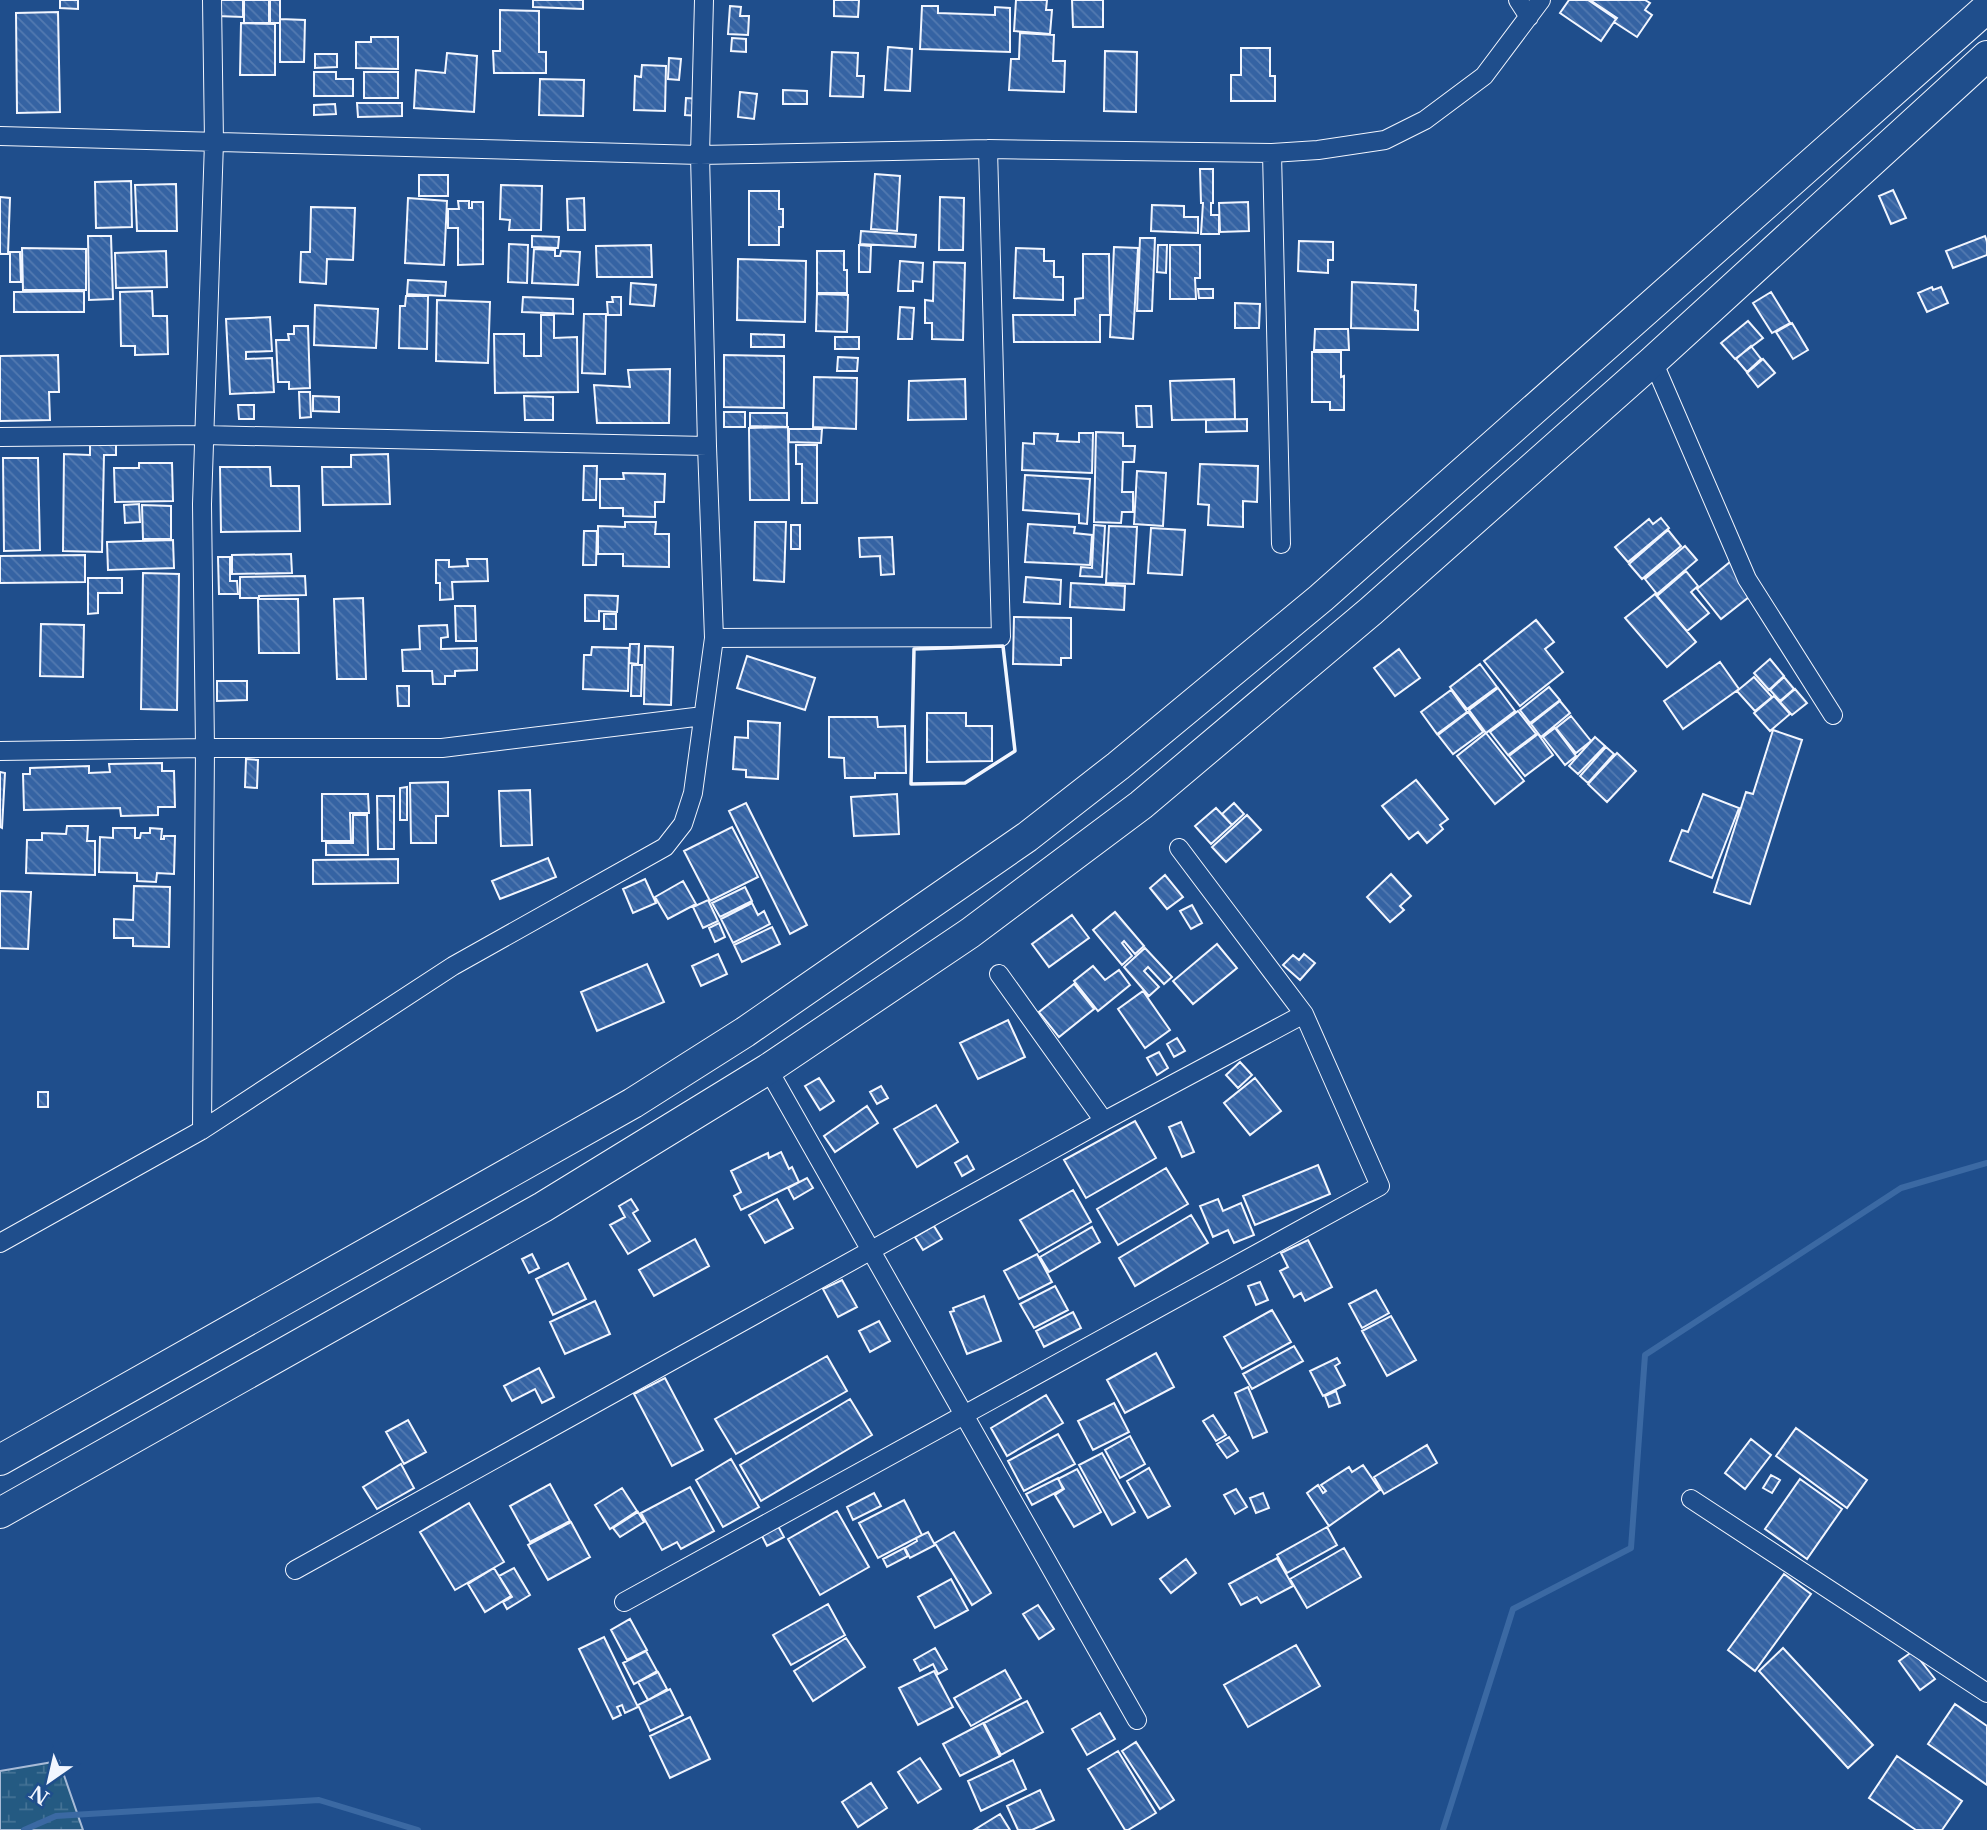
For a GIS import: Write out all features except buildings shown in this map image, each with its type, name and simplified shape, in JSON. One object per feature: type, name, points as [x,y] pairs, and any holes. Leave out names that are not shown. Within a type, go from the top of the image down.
[{"type":"main road","points":[[0,1460],[632,1103],[745,1032],[1027,837],[1118,766],[1321,598],[1987,8]]},
{"type":"main road","points":[[0,1513],[543,1207],[768,1069],[970,933],[1141,805],[1371,611],[1653,361],[1987,56]]},
{"type":"street","points":[[202,1130],[205,748],[202,504],[214,142],[212,0]]},
{"type":"street","points":[[0,1243],[202,1130],[453,965],[665,847],[683,824],[693,793],[714,638],[700,155],[704,0]]},
{"type":"street","points":[[1518,0],[1529,17]]},
{"type":"street","points":[[0,136],[700,155],[989,149],[1272,153],[1318,150],[1385,140],[1425,120],[1484,76],[1541,0]]},
{"type":"street","points":[[714,638],[1001,637],[989,149]]},
{"type":"street","points":[[1272,153],[1281,544]]},
{"type":"street","points":[[1653,361],[1747,579],[1833,715]]},
{"type":"street","points":[[0,438],[204,435],[707,446]]},
{"type":"street","points":[[0,751],[442,748],[703,716]]},
{"type":"street","points":[[624,1602],[1380,1186],[1304,1014],[1179,848]]},
{"type":"street","points":[[999,974],[1104,1121]]},
{"type":"street","points":[[295,1570],[1104,1121],[1304,1014]]},
{"type":"street","points":[[768,1069],[1137,1720]]},
{"type":"street","points":[[1691,1499],[1987,1693]]},
{"type":"green space","points":[[59,1761],[83,1830],[0,1830],[0,1771]]},
{"type":"waterway","points":[[1443,1830],[1513,1609],[1631,1548],[1645,1355],[1901,1188],[1987,1163]]},
{"type":"waterway","points":[[24,1830],[56,1816],[319,1800],[418,1830]]},
{"type":"wall","points":[[1003,646],[1015,751],[965,783],[911,784],[914,649],[1003,646]]}]
